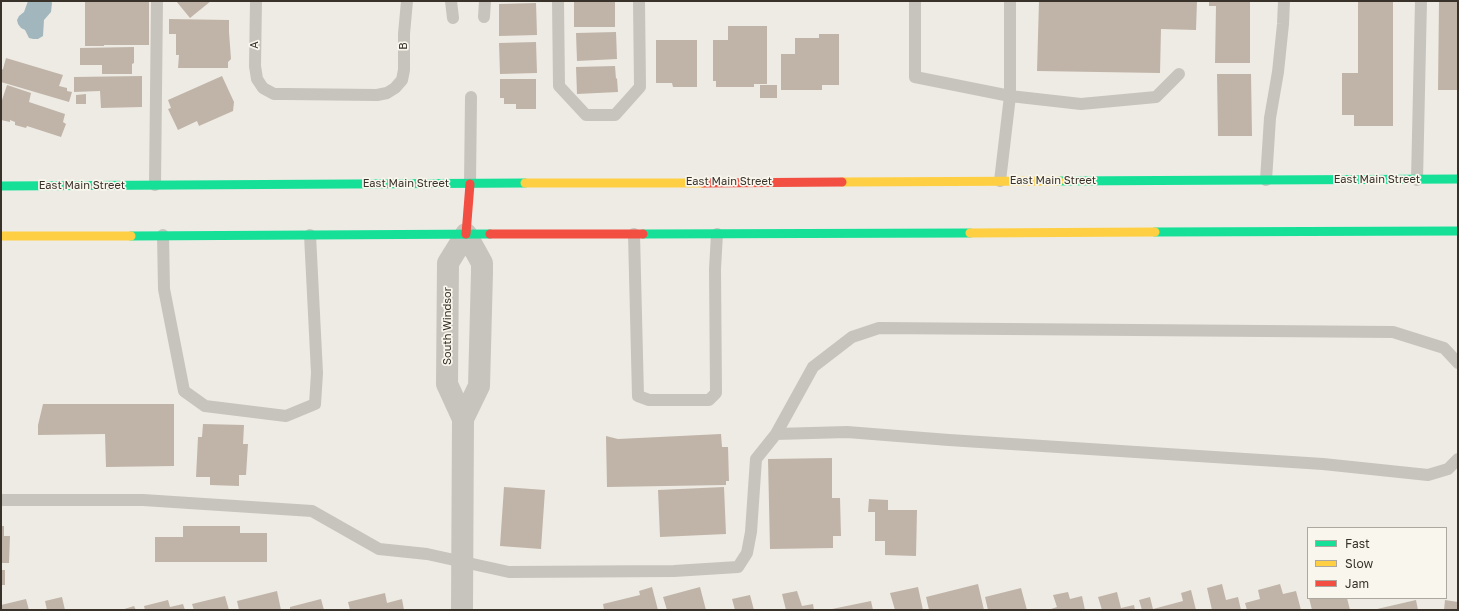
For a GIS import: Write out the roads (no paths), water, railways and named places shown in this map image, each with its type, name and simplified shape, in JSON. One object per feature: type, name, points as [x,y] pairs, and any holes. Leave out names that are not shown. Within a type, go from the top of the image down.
[{"type":"main road","name":"East Main Street","points":[[1,186],[1458,179]]},
{"type":"main road","name":"South Windsor","points":[[466,234],[470,184]]},
{"type":"main road","points":[[1,236],[1458,231]]},
{"type":"street","name":"South Windsor","points":[[462,610],[463,418],[448,384],[448,263],[466,234],[482,263],[482,272],[479,386],[463,418]]},
{"type":"lane","points":[[154,185],[157,1]]},
{"type":"lane","name":"A","points":[[256,1],[255,66],[257,78],[263,88],[274,94],[377,95],[387,93],[395,88]]},
{"type":"lane","name":"B","points":[[395,88],[402,80],[404,70],[404,34],[407,1]]},
{"type":"lane","points":[[451,1],[453,18]]},
{"type":"lane","points":[[484,17],[485,1]]},
{"type":"lane","points":[[558,1],[559,86],[586,115],[615,115],[640,87],[639,1]]},
{"type":"lane","points":[[915,1],[915,77],[1010,96],[1081,104],[1156,97],[1179,74]]},
{"type":"lane","points":[[1000,181],[1010,96],[1010,1]]},
{"type":"lane","points":[[1266,180],[1270,118],[1278,66],[1284,1]]},
{"type":"lane","points":[[1418,180],[1421,1]]},
{"type":"lane","points":[[470,184],[471,97]]},
{"type":"lane","points":[[634,234],[638,396],[649,400],[709,400],[716,393],[714,269],[717,234]]},
{"type":"lane","points":[[163,235],[164,290],[184,391],[204,406],[286,416],[315,404],[317,373],[310,235]]},
{"type":"lane","points":[[1,500],[143,500],[312,511],[379,549],[427,554],[509,572],[674,571],[738,567],[746,553],[751,532],[756,459],[776,434],[813,367],[852,337],[879,328],[1393,332],[1444,348],[1458,363]]},
{"type":"lane","points":[[776,434],[847,432],[1315,464],[1428,474],[1448,469],[1458,459]]},
{"type":"water","points":[[28,1],[51,1],[52,3],[51,12],[44,20],[43,36],[38,39],[29,38],[25,30],[18,24],[17,20],[24,12]]}]
